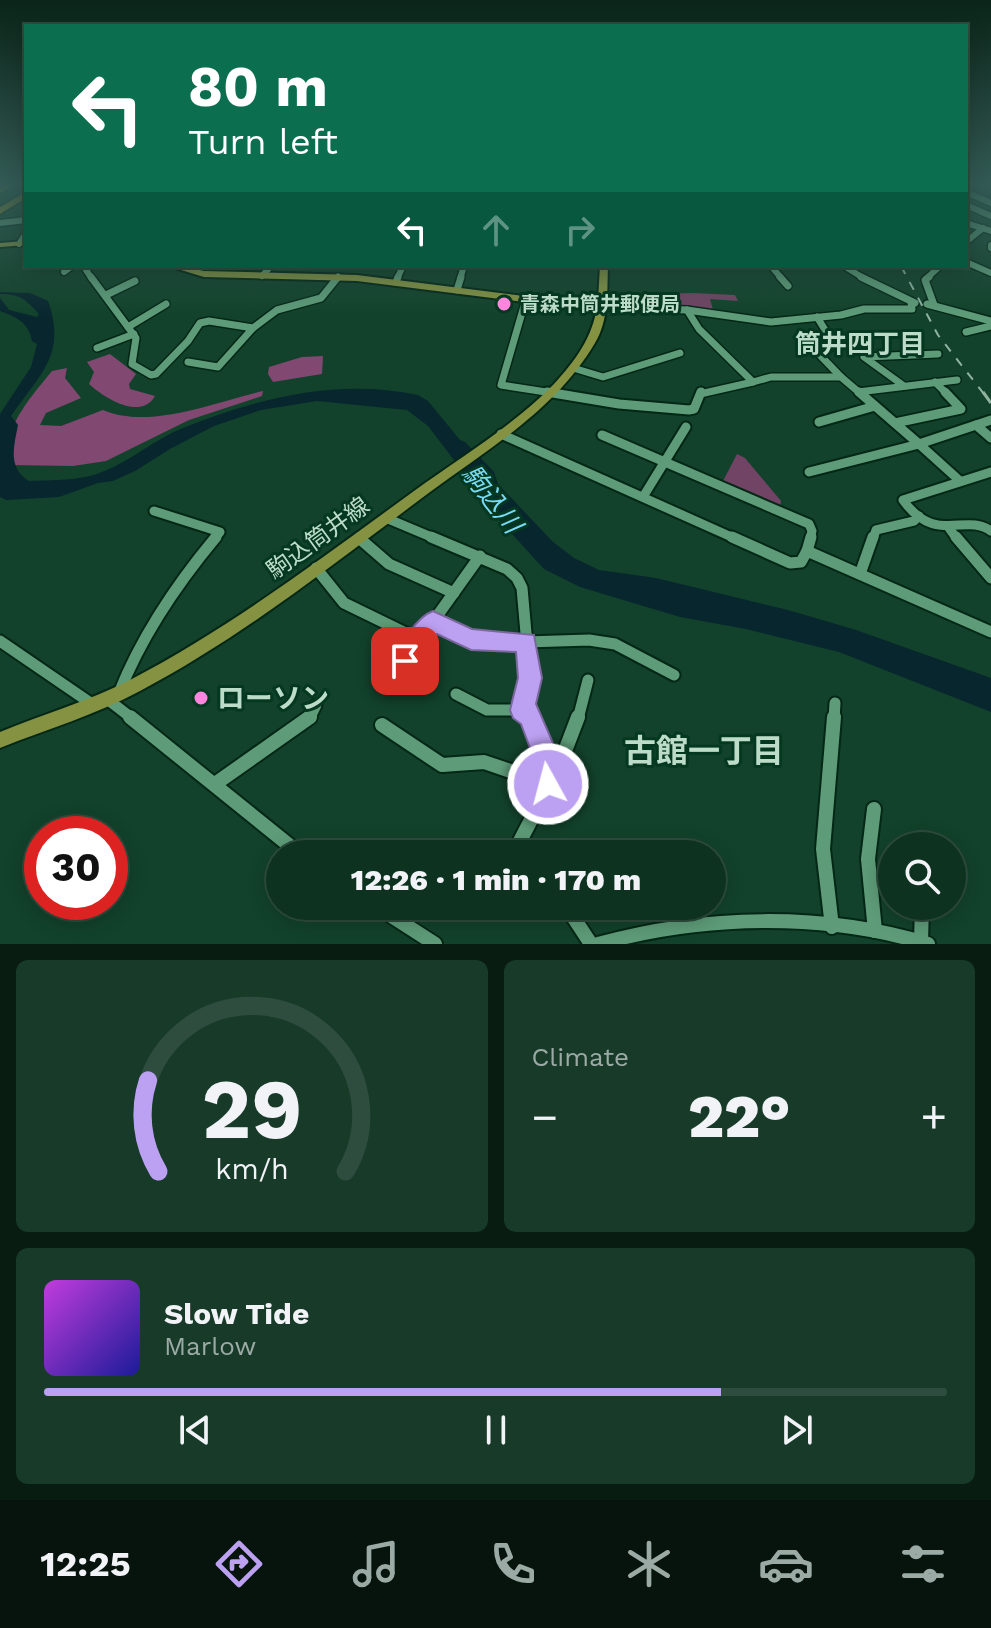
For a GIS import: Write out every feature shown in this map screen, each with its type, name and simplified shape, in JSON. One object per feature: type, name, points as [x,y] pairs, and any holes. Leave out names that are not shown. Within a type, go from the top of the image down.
[{"type":"main road","points":[[0,245],[22,243]]},
{"type":"main road","points":[[180,268],[204,274],[335,277],[396,282],[526,299],[602,305]]},
{"type":"main road","name":"駒込筒井線","points":[[0,740],[113,696],[209,642],[501,434],[552,393],[596,333],[602,305],[604,268]]},
{"type":"street","points":[[968,263],[991,273]]},
{"type":"street","points":[[64,272],[69,268]]},
{"type":"street","points":[[88,268],[86,270],[131,331],[137,345],[132,364],[151,375],[156,374],[188,341],[200,323],[209,321],[253,328]]},
{"type":"street","points":[[262,276],[269,268]]},
{"type":"street","points":[[188,362],[218,367],[253,328],[277,310],[321,298],[335,277],[337,268]]},
{"type":"street","points":[[396,282],[402,268]]},
{"type":"street","points":[[457,290],[463,268]]},
{"type":"street","points":[[773,268],[788,286]]},
{"type":"street","points":[[602,305],[687,310],[771,322],[864,309],[912,309],[913,303],[901,294],[853,274],[846,268]]},
{"type":"street","points":[[938,268],[925,280],[930,304],[991,324]]},
{"type":"street","points":[[106,295],[135,281]]},
{"type":"street","points":[[526,299],[501,385],[619,404],[689,410],[694,409],[701,392],[771,377],[841,377]]},
{"type":"street","points":[[97,348],[131,331],[166,304]]},
{"type":"street","points":[[687,310],[699,329],[753,382]]},
{"type":"street","points":[[817,317],[835,346],[816,351],[841,377],[960,481]]},
{"type":"street","points":[[966,332],[991,324]]},
{"type":"street","points":[[573,368],[603,377],[680,353]]},
{"type":"street","points":[[904,386],[864,357],[938,354]]},
{"type":"street","points":[[858,392],[957,380]]},
{"type":"street","points":[[895,423],[961,409],[935,382]]},
{"type":"street","points":[[819,422],[875,406]]},
{"type":"street","points":[[809,472],[919,444],[991,420]]},
{"type":"street","points":[[976,425],[991,438]]},
{"type":"street","points":[[643,497],[686,427]]},
{"type":"street","points":[[501,434],[790,563],[801,562],[812,531],[809,524],[602,435]]},
{"type":"street","points":[[991,472],[903,500],[919,516],[949,528],[991,578]]},
{"type":"street","points":[[154,511],[220,532],[181,579],[113,696],[283,840]]},
{"type":"street","points":[[860,574],[876,530],[914,521],[919,516]]},
{"type":"street","points":[[386,518],[480,556],[507,569],[517,578],[522,588],[530,678],[522,710]]},
{"type":"street","points":[[949,528],[974,522],[991,531]]},
{"type":"street","points":[[359,538],[389,564],[454,593]]},
{"type":"street","points":[[807,551],[991,632]]},
{"type":"street","points":[[390,682],[480,556]]},
{"type":"street","points":[[316,568],[344,603],[420,640]]},
{"type":"street","points":[[433,621],[471,639],[526,642],[589,640],[615,644],[674,675]]},
{"type":"street","points":[[0,641],[92,704]]},
{"type":"street","points":[[520,840],[550,778],[567,753],[582,712],[588,680]]},
{"type":"street","points":[[456,694],[475,709],[492,712],[522,710],[531,716],[550,778]]},
{"type":"street","points":[[832,927],[823,849],[835,703]]},
{"type":"street","points":[[215,784],[308,721],[316,705]]},
{"type":"street","points":[[382,725],[442,765],[484,762],[550,778]]},
{"type":"street","points":[[874,809],[868,859],[875,931]]},
{"type":"street","points":[[398,920],[435,944]]},
{"type":"street","points":[[575,920],[591,944]]},
{"type":"street","points":[[598,944],[686,925],[832,927],[875,931],[925,943],[923,920]]},
{"type":"shaded area","points":[[658,294],[735,295],[738,301],[710,299],[713,310],[654,309],[653,305],[661,304]]},
{"type":"shaded area","points":[[110,354],[136,374],[129,384],[130,389],[155,396],[149,403],[141,407],[122,405],[89,384],[94,372],[87,362]]},
{"type":"shaded area","points":[[323,356],[322,374],[273,382],[268,374],[269,367],[302,357]]},
{"type":"shaded area","points":[[67,368],[65,378],[81,398],[46,413],[40,425],[61,426],[103,410],[121,415],[162,416],[263,391],[262,396],[189,420],[106,461],[73,466],[9,465],[9,439],[19,415],[52,371]]},
{"type":"shaded area","points":[[737,454],[745,458],[781,501],[780,507],[722,483]]},
{"type":"water","name":"駒込川","points":[[0,292],[30,293],[48,301],[53,320],[54,336],[48,363],[11,416],[18,425],[15,463],[17,470],[29,481],[66,480],[94,475],[183,428],[269,400],[328,390],[388,390],[418,395],[428,401],[460,440],[494,472],[498,484],[553,542],[574,558],[599,570],[656,578],[788,610],[856,630],[991,678],[991,712],[839,652],[746,629],[680,617],[580,587],[544,569],[502,523],[428,426],[407,410],[317,401],[261,410],[214,426],[113,481],[59,497],[6,500],[0,497],[0,414],[31,367],[37,344],[21,322],[0,311],[0,298],[9,310],[37,317],[39,314],[22,299]]},
{"type":"railway","points":[[902,268],[938,335],[984,394]]},
{"type":"railway","points":[[983,392],[991,403]]},
{"type":"place","name":"青森中筒井郵便局","points":[[504,304]]},
{"type":"place","name":"ローソン","points":[[201,698]]},
{"type":"district","name":"筒井四丁目","points":[[860,344]]},
{"type":"district","name":"古館一丁目","points":[[704,751]]},
{"type":"route","points":[[405,661],[433,621],[471,639],[526,642],[530,678],[522,710],[531,716],[553,773],[548,784]]}]
